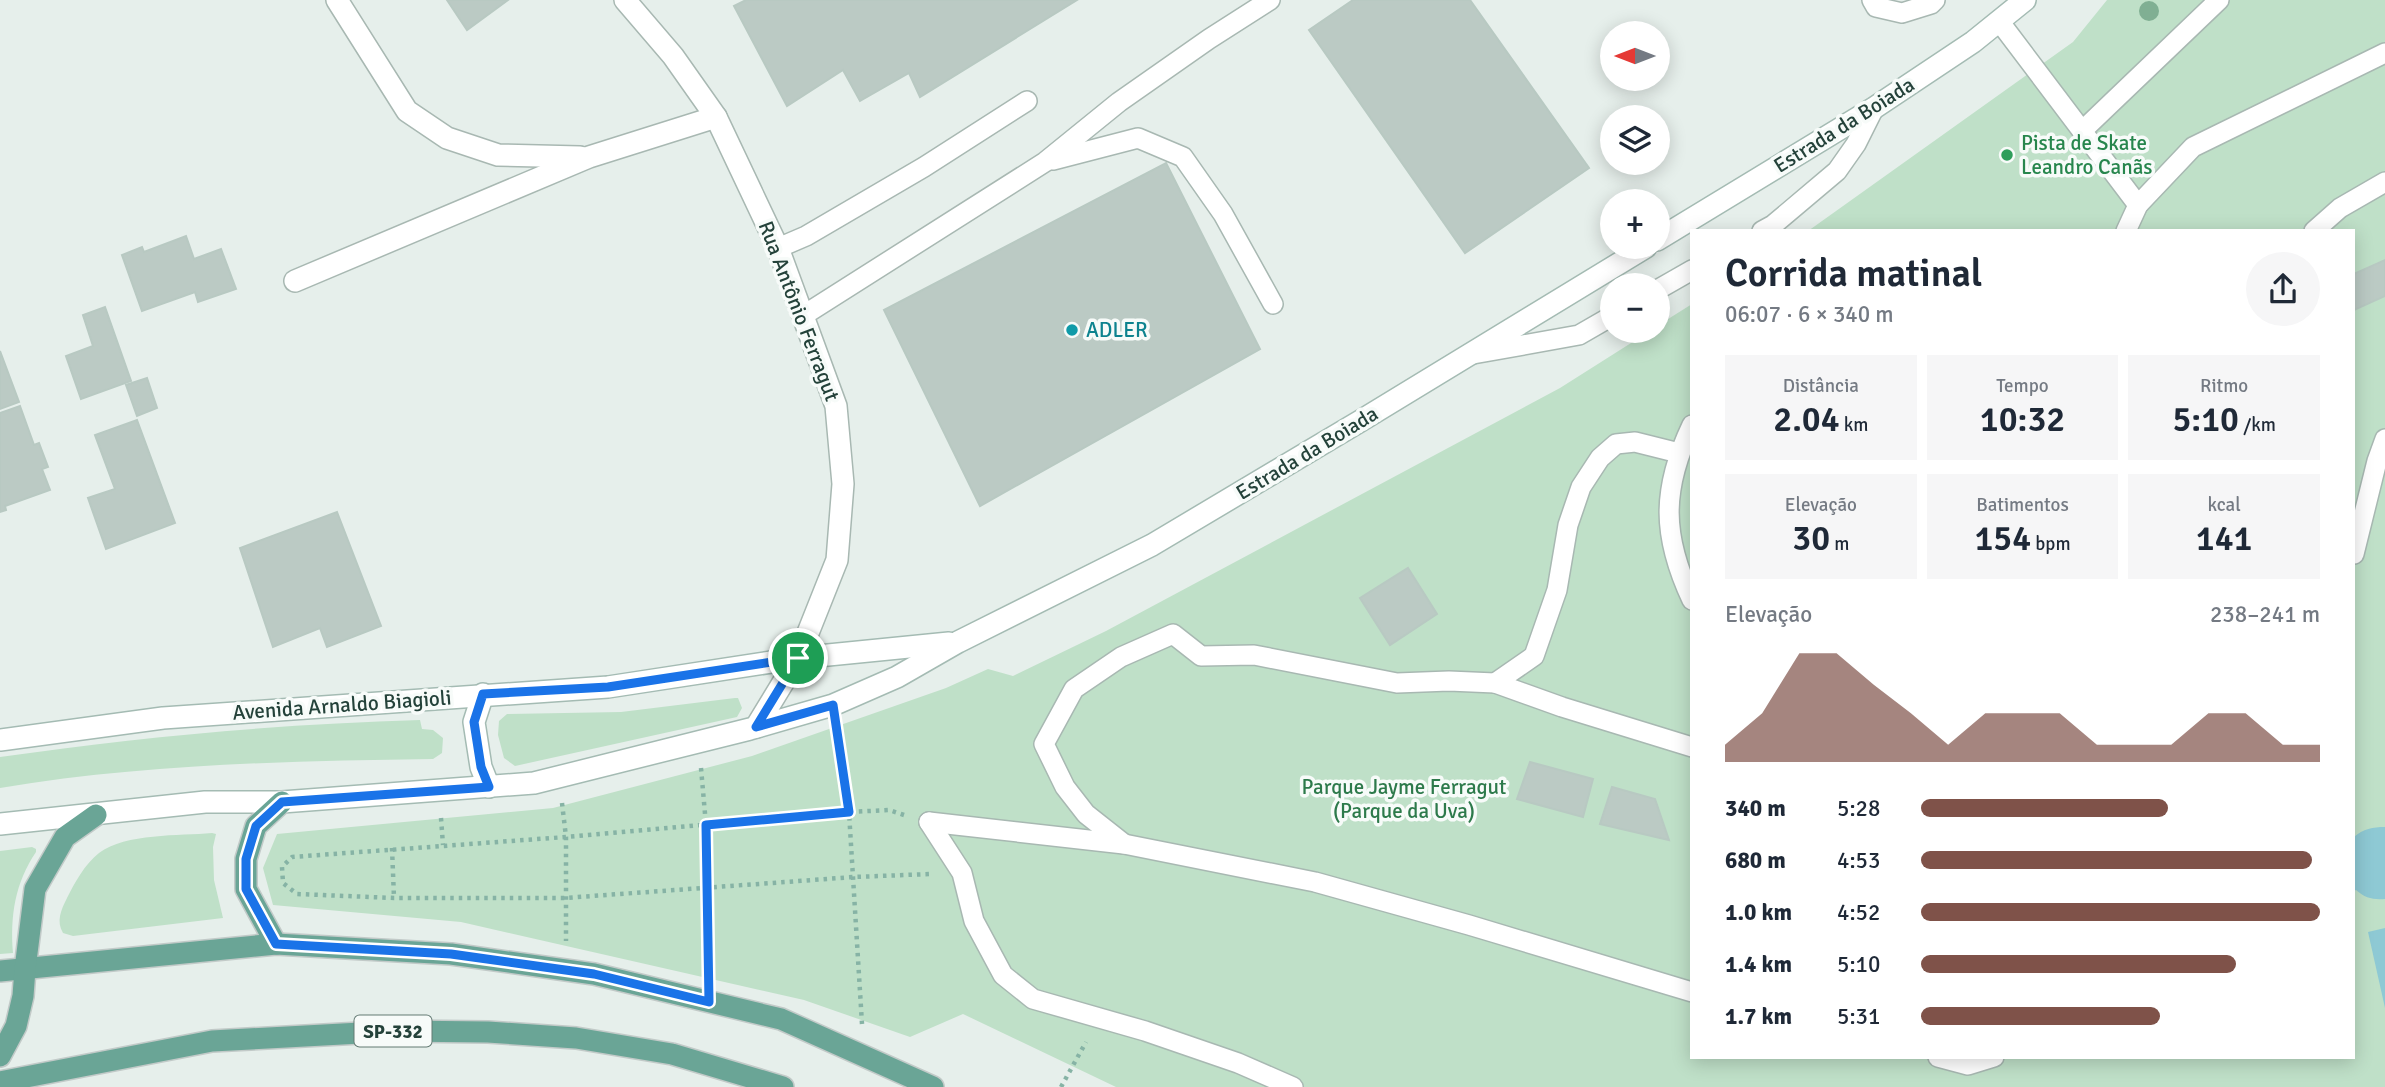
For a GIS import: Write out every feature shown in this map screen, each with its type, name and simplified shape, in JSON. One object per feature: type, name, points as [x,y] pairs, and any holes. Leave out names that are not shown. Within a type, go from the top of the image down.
[{"type":"main road","points":[[337,0],[407,111],[447,138],[498,155],[589,157]]},
{"type":"main road","name":"Rua Antônio Ferragut","points":[[625,0],[673,56],[716,117],[778,248],[836,405],[843,484],[837,560],[798,658],[756,727]]},
{"type":"main road","name":"Estrada da Boiada","points":[[1670,232],[1874,108],[1973,42],[2025,0]]},
{"type":"main road","points":[[295,281],[589,157],[716,117]]},
{"type":"main road","name":"Estrada da Boiada","points":[[958,642],[1152,545],[1626,259]]},
{"type":"main road","points":[[0,824],[205,803],[282,802],[534,783],[833,705],[897,677],[958,642]]},
{"type":"main road","name":"Avenida Arnaldo Biagioli","points":[[0,740],[163,718],[608,687],[798,658],[958,642]]},
{"type":"main road","points":[[483,694],[474,722],[481,767],[489,787]]},
{"type":"main road","points":[[276,944],[246,889],[246,859],[256,826],[282,802]]},
{"type":"main road","points":[[0,1056],[16,1026],[23,996],[35,889],[65,837],[96,814]]},
{"type":"main road","points":[[0,971],[276,944],[451,954],[594,974],[781,1019],[933,1087]]},
{"type":"main road","name":"SP-332","points":[[0,1082],[212,1041],[411,1031],[488,1032],[576,1038],[671,1054],[783,1087]]},
{"type":"lane","points":[[804,315],[1045,162],[1119,102],[1270,0]]},
{"type":"lane","points":[[1872,0],[1877,7],[1902,13],[1931,4],[1935,0]]},
{"type":"lane","points":[[2082,131],[2219,0]]},
{"type":"lane","points":[[1999,21],[2138,205]]},
{"type":"lane","points":[[2127,229],[2138,205],[2193,147],[2385,53]]},
{"type":"lane","points":[[778,248],[806,236],[925,167],[1027,101]]},
{"type":"lane","points":[[1766,229],[1837,172],[1856,144],[1874,108]]},
{"type":"lane","points":[[1045,162],[1138,138],[1183,157],[1223,214],[1273,304]]},
{"type":"lane","points":[[2317,229],[2340,208],[2385,182]]},
{"type":"lane","points":[[1670,283],[1690,271]]},
{"type":"lane","points":[[1468,355],[1579,335],[1600,323]]},
{"type":"lane","points":[[1690,429],[1679,453],[1670,492],[1669,531],[1678,569],[1690,596]]},
{"type":"lane","points":[[2355,550],[2385,439]]},
{"type":"lane","points":[[1495,683],[1534,656],[1557,590],[1568,524],[1581,487],[1600,458],[1616,444],[1635,442],[1679,453]]},
{"type":"lane","points":[[1124,844],[1086,814],[1065,787],[1044,744],[1074,689],[1121,657],[1173,634],[1200,656],[1254,655],[1397,683],[1495,683],[1690,746]]},
{"type":"lane","points":[[929,822],[1124,844],[1315,882],[1690,991]]},
{"type":"lane","points":[[929,822],[962,873],[974,921],[1003,975],[1034,999],[1145,1031],[1238,1063],[1293,1087]]},
{"type":"lane","points":[[1946,1059],[1968,1065],[1988,1059]]},
{"type":"path","points":[[833,705],[849,812],[864,1056]]},
{"type":"path","points":[[699,742],[706,825],[709,1002]]},
{"type":"path","points":[[559,777],[566,837],[566,970]]},
{"type":"path","points":[[929,822],[889,810],[849,812],[566,837],[292,857],[282,867],[283,883],[297,894],[394,898],[565,898],[854,877],[962,873]]},
{"type":"path","points":[[392,848],[394,898]]},
{"type":"path","points":[[1061,1087],[1099,1018]]},
{"type":"green space","name":"Parque Jayme Ferragut (Parque da Uva)","points":[[2107,0],[2385,0],[2385,1087],[1116,1087],[963,1014],[910,1037],[804,1000],[461,922],[273,905],[263,868],[277,834],[553,808],[752,756],[946,688],[988,669],[1013,676],[1106,631],[1560,388],[1631,343],[1670,343],[1670,318],[1690,305],[1690,1059],[2355,1059],[2355,229],[1811,229],[2073,42]]},
{"type":"green space","points":[[738,698],[742,708],[737,717],[515,766],[504,758],[498,735],[499,721],[507,714],[621,712]]},
{"type":"green space","points":[[420,720],[422,729],[433,730],[443,738],[442,753],[433,759],[162,769],[0,788],[0,757],[210,732]]},
{"type":"green space","points":[[216,834],[213,847],[214,880],[223,918],[73,936],[63,933],[60,920],[65,902],[89,862],[99,853],[123,842],[138,839]]},
{"type":"green space","points":[[32,847],[36,852],[23,876],[13,913],[13,953],[0,954],[0,851]]},
{"type":"water","points":[[2376,827],[2385,827],[2385,899],[2373,899],[2355,890],[2355,836]]},
{"type":"water","points":[[2385,928],[2385,1008],[2368,932]]},
{"type":"building","points":[[447,0],[508,0],[467,30]]},
{"type":"building","points":[[746,0],[1077,0],[920,97],[909,73],[860,101],[843,70],[787,106],[734,6]]},
{"type":"building","points":[[1353,0],[1470,0],[1589,168],[1465,253],[1309,30]]},
{"type":"building","name":"ADLER","points":[[1166,163],[1260,349],[980,506],[884,310]]},
{"type":"building","points":[[186,236],[194,259],[221,249],[236,289],[198,302],[195,292],[142,311],[122,255],[142,247],[144,252]]},
{"type":"building","points":[[2385,260],[2385,296],[2355,310],[2355,274]]},
{"type":"building","points":[[105,307],[131,381],[81,399],[66,356],[93,346],[83,315]]},
{"type":"building","points":[[0,351],[19,402],[0,409]]},
{"type":"building","points":[[147,378],[157,408],[137,416],[126,385]]},
{"type":"building","points":[[20,406],[34,445],[39,443],[48,467],[42,469],[50,490],[5,506],[6,510],[0,512],[0,413]]},
{"type":"building","points":[[137,420],[175,523],[106,549],[88,498],[115,489],[95,435]]},
{"type":"building","points":[[337,512],[381,626],[327,647],[320,628],[273,647],[240,548]]},
{"type":"building","points":[[1408,568],[1437,614],[1390,645],[1360,598]]},
{"type":"building","points":[[1530,762],[1593,779],[1583,817],[1517,799]]},
{"type":"building","points":[[1612,787],[1655,799],[1669,840],[1600,824]]},
{"type":"place","name":"Pista de Skate Leandro Canãs","points":[[2007,155]]},
{"type":"place","name":"ADLER","points":[[1072,330]]},
{"type":"route","points":[[798,658],[756,727],[833,705],[849,812],[706,825],[709,1002],[594,974],[451,954],[276,944],[246,889],[246,859],[256,826],[282,802],[489,787],[481,767],[474,722],[483,694],[608,687],[798,658]]}]
